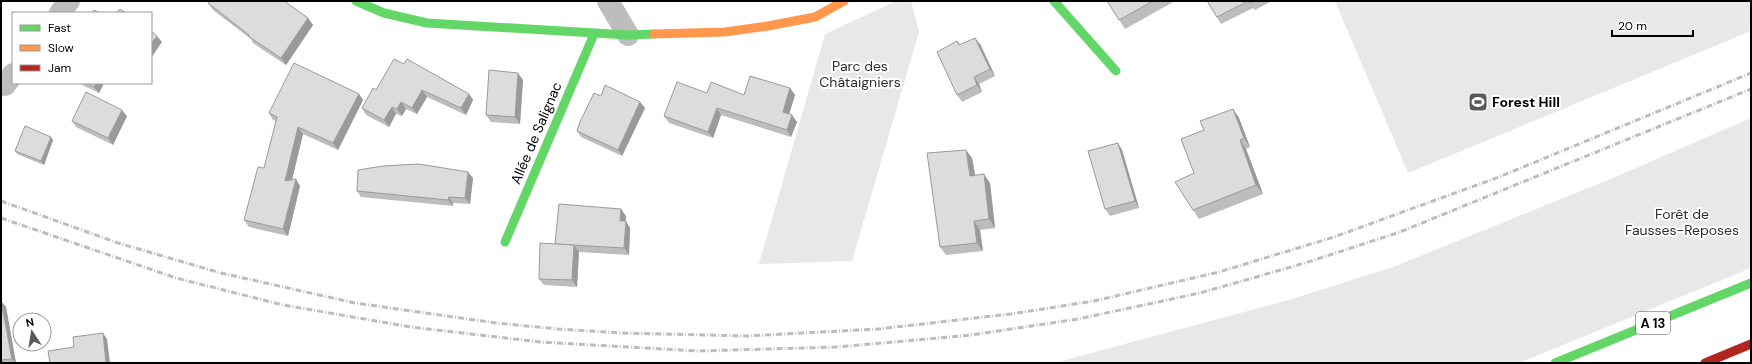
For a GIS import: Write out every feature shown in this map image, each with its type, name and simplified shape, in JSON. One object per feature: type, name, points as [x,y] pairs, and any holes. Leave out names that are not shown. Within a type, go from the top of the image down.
[{"type":"main road","points":[[356,1],[384,13],[427,23],[628,35],[725,32],[768,26],[815,17],[844,1]]},
{"type":"main road","points":[[1054,1],[1116,70]]},
{"type":"main road","name":"Allée de Salignac","points":[[505,242],[594,34]]},
{"type":"main road","name":"A 13","points":[[1555,363],[1751,282]]},
{"type":"main road","points":[[1705,363],[1751,344]]},
{"type":"street","points":[[61,12],[69,1]]},
{"type":"street","points":[[608,1],[628,35]]},
{"type":"green space","name":"Parc des Châtaigniers","points":[[896,1],[911,1],[919,32],[852,261],[759,264],[825,34]]},
{"type":"green space","name":"Forest Hill","points":[[1335,1],[1751,1],[1751,31],[1408,173]]},
{"type":"green space","name":"Forêt de Fausses-Reposes","points":[[1751,118],[1751,268],[1519,363],[1054,363],[1292,299],[1393,267],[1608,180]]},
{"type":"building","points":[[209,1],[284,1],[308,18],[281,58],[248,36],[249,35],[208,3]]},
{"type":"building","points":[[1107,1],[1153,1],[1119,20]]},
{"type":"building","points":[[1207,1],[1248,1],[1217,17]]},
{"type":"building","points":[[120,9],[124,12],[117,12]]},
{"type":"building","points":[[152,32],[157,36],[152,43]]},
{"type":"building","points":[[975,38],[990,69],[974,77],[977,85],[957,95],[937,52],[957,41],[959,45]]},
{"type":"building","points":[[394,59],[404,64],[407,59],[469,94],[461,108],[422,90],[412,108],[401,102],[397,109],[392,107],[384,120],[362,108],[373,88],[376,90]]},
{"type":"building","points":[[294,63],[359,94],[333,143],[298,127],[285,181],[296,179],[283,229],[244,220],[258,167],[264,168],[277,117],[269,113]]},
{"type":"building","points":[[489,70],[518,73],[515,117],[486,115]]},
{"type":"building","points":[[750,76],[790,88],[783,112],[792,115],[787,130],[717,108],[708,132],[664,116],[677,82],[707,93],[711,82],[744,95]]},
{"type":"building","points":[[89,84],[96,84],[94,87]]},
{"type":"building","points":[[605,85],[640,102],[618,150],[577,131],[594,93],[601,96]]},
{"type":"building","points":[[86,92],[122,110],[108,138],[72,121]]},
{"type":"building","points":[[1233,109],[1244,138],[1240,140],[1256,185],[1193,210],[1175,182],[1194,173],[1181,139],[1204,130],[1200,121]]},
{"type":"building","points":[[25,126],[51,137],[41,161],[15,151]]},
{"type":"building","points":[[1118,143],[1135,201],[1105,209],[1088,151]]},
{"type":"building","points":[[966,150],[970,176],[984,174],[989,219],[974,221],[977,243],[940,247],[927,153]]},
{"type":"building","points":[[419,164],[468,172],[465,198],[449,197],[448,200],[357,191],[358,170],[383,166]]},
{"type":"building","points":[[559,204],[621,209],[620,221],[626,221],[624,248],[555,244]]},
{"type":"building","points":[[540,243],[574,245],[572,280],[539,279]]},
{"type":"building","points":[[1,301],[12,359],[1,360]]},
{"type":"building","points":[[103,333],[106,363],[50,363],[48,352],[74,347],[73,337]]},
{"type":"railway","points":[[1,201],[118,243],[221,273],[355,303],[496,323],[622,333],[747,336],[878,329],[1011,314],[1094,301],[1219,272],[1334,237],[1499,177],[1751,73]]},
{"type":"railway","points":[[1,218],[176,278],[283,305],[411,327],[540,342],[698,351],[838,347],[971,335],[1078,319],[1200,293],[1305,263],[1400,232],[1751,89]]},
{"type":"traffic: fast","points":[[356,1],[384,13],[427,23],[628,35],[654,34]]},
{"type":"traffic: fast","points":[[1054,1],[1116,71]]},
{"type":"traffic: fast","points":[[505,242],[594,34]]},
{"type":"traffic: fast","points":[[1555,363],[1751,283]]},
{"type":"traffic: slow","points":[[654,34],[725,32],[768,26],[815,17],[844,1]]},
{"type":"traffic: jam","points":[[1705,363],[1751,344]]},
{"type":"place","name":"Forest Hill","points":[[1478,102]]}]
